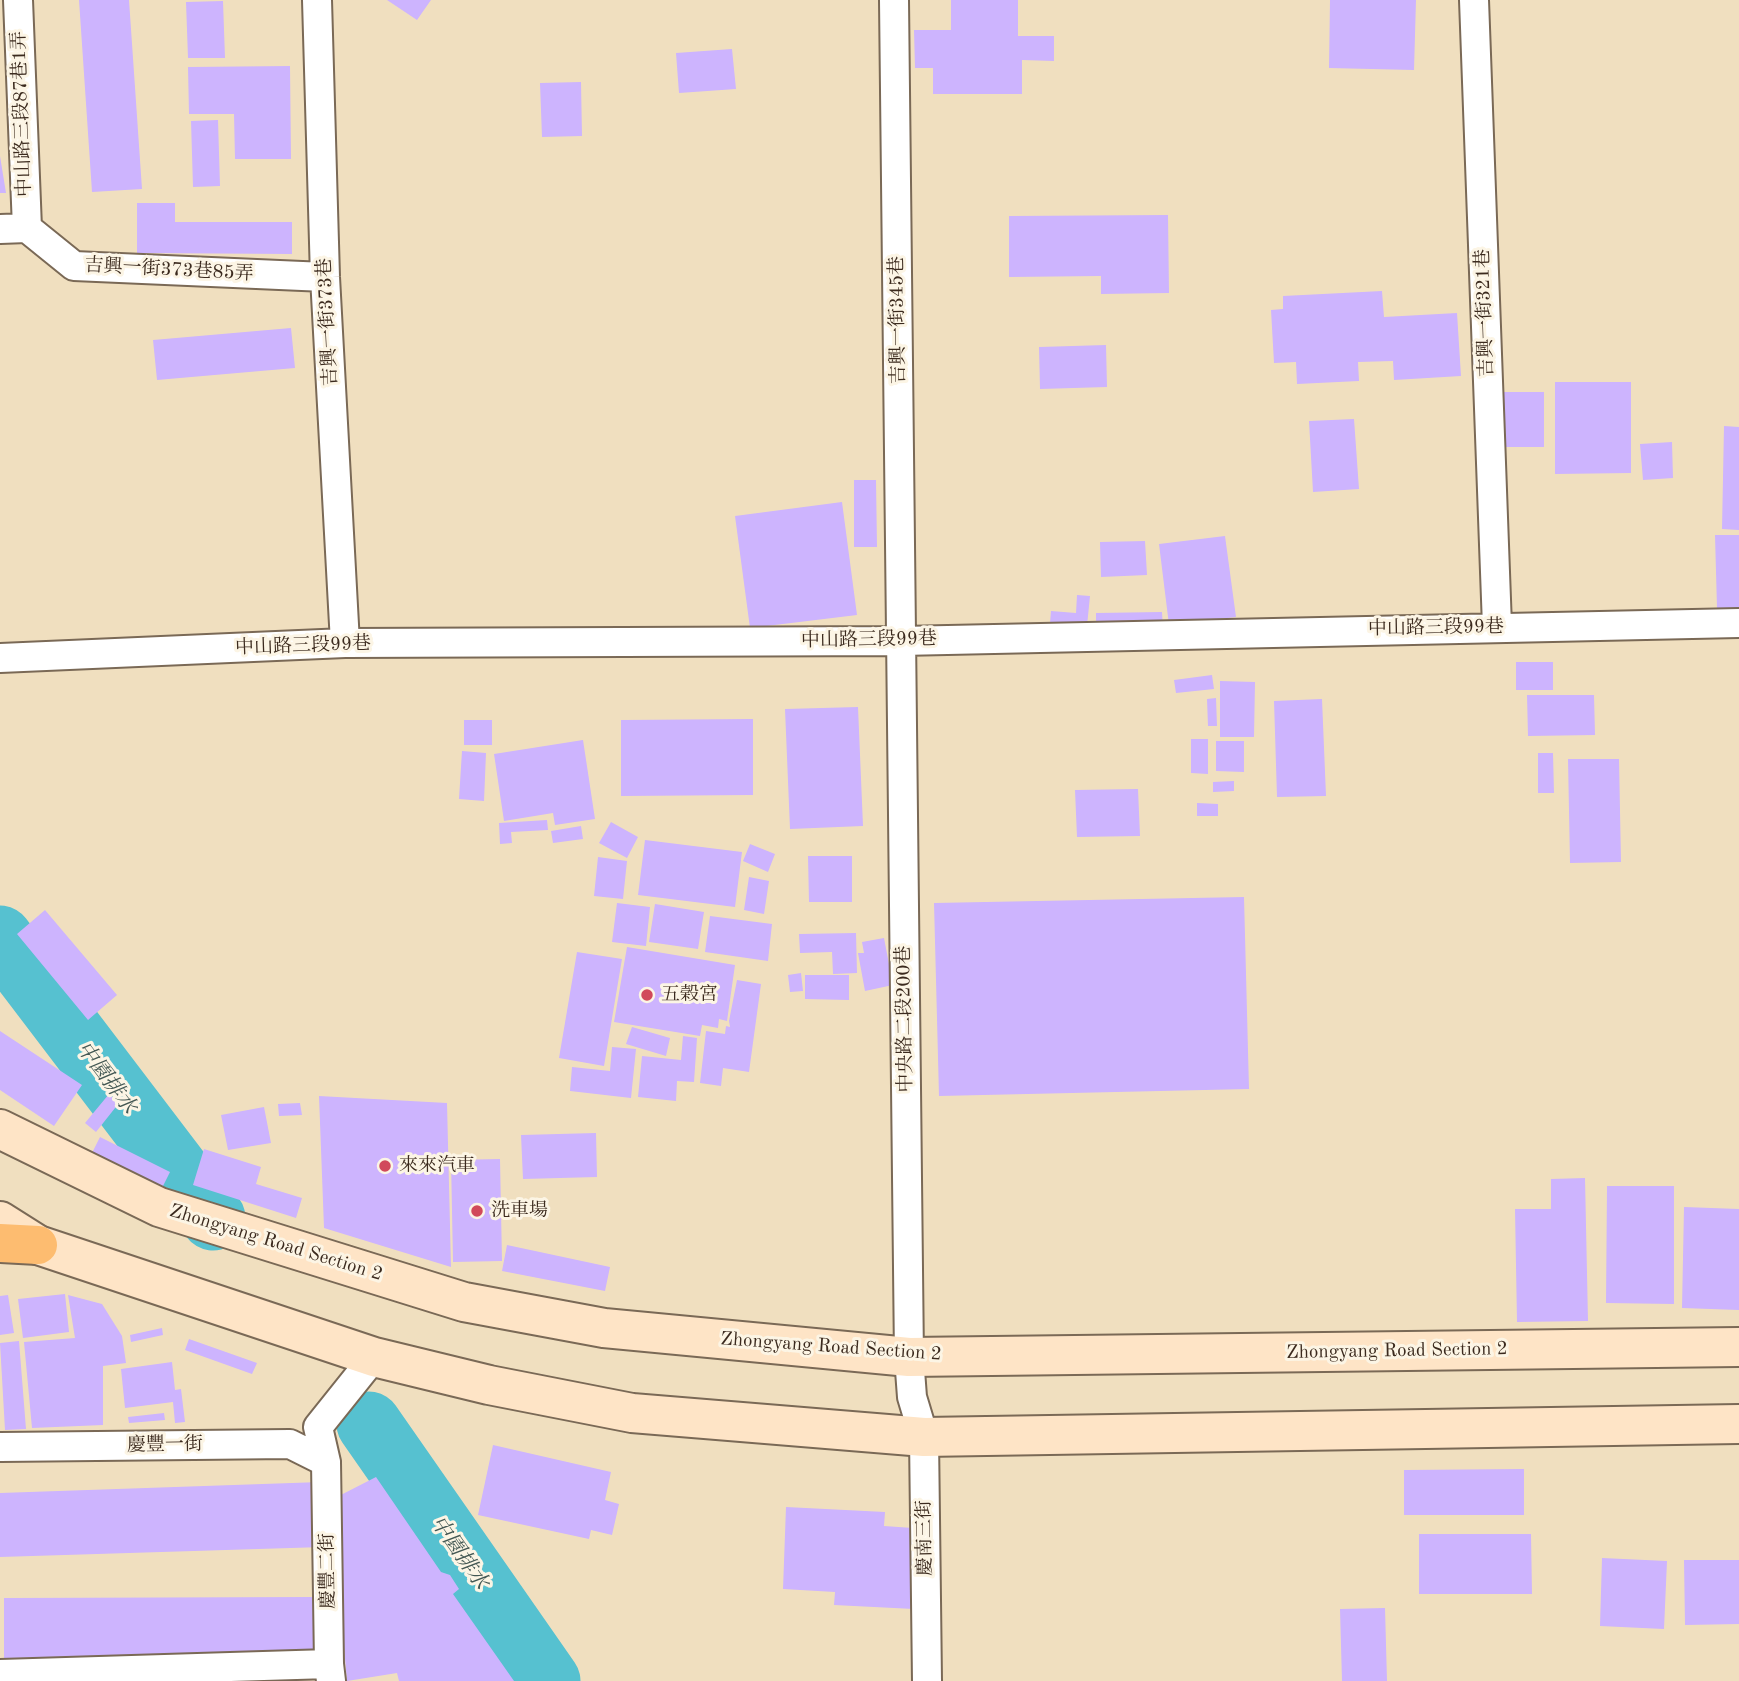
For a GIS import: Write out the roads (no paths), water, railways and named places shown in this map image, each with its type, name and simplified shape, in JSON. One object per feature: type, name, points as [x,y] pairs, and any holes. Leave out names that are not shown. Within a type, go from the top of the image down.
[{"type":"main road","points":[[0,1243],[38,1245]]},
{"type":"street","name":"中山路三段87巷1弄","points":[[13,229],[18,0]]},
{"type":"street","name":"吉興一街373巷","points":[[317,0],[325,277],[345,643]]},
{"type":"street","name":"吉興一街345巷","points":[[894,0],[901,641]]},
{"type":"street","name":"吉興一街321巷","points":[[1474,0],[1497,626]]},
{"type":"street","name":"吉興一街373巷85弄","points":[[13,229],[74,266],[325,277]]},
{"type":"street","name":"中山路三段99巷","points":[[0,658],[345,643],[901,641],[1497,626],[1739,623]]},
{"type":"street","name":"中央路二段200巷","points":[[901,641],[909,1357],[912,1396]]},
{"type":"street","name":"Zhongyang Road Section 2","points":[[0,1129],[159,1207],[464,1302],[604,1328],[909,1357],[1739,1347]]},
{"type":"street","points":[[0,1221],[38,1245],[374,1357],[489,1385],[632,1413],[924,1437],[1739,1423]]},
{"type":"street","name":"慶豐二街","points":[[330,1673],[326,1462],[318,1427],[374,1357]]},
{"type":"street","name":"慶南三街","points":[[912,1396],[924,1437],[927,1681]]},
{"type":"street","name":"慶豐一街","points":[[0,1447],[290,1444],[326,1462]]},
{"type":"street","points":[[0,1674],[330,1673]]},
{"type":"waterway","name":"中園排水","points":[[0,938],[213,1218]]},
{"type":"waterway","name":"中園排水","points":[[369,1424],[548,1681]]},
{"type":"place","name":"五榖宮","points":[[647,995]]},
{"type":"place","name":"來來汽車","points":[[385,1166]]},
{"type":"place","name":"洗車場","points":[[477,1211]]}]
